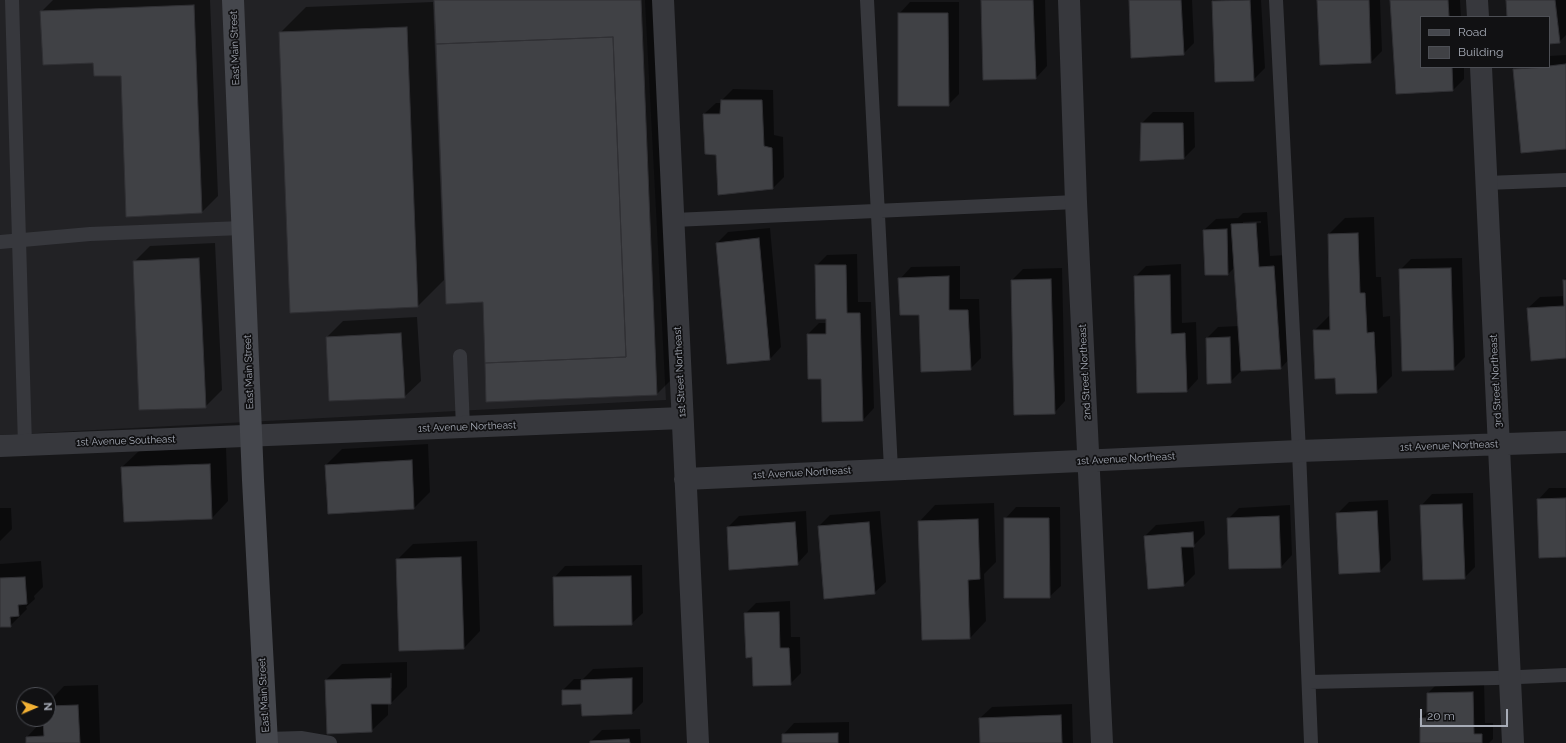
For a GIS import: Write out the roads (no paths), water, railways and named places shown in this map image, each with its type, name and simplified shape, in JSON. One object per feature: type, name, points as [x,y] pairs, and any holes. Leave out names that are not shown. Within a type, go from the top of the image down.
[{"type":"main road","name":"East Main Street","points":[[232,0],[251,436],[267,741]]},
{"type":"street","name":"1st Street Northeast","points":[[663,0],[698,743]]},
{"type":"street","name":"2nd Street Northeast","points":[[1069,0],[1076,202],[1102,743]]},
{"type":"street","points":[[1477,0],[1478,16]]},
{"type":"street","name":"3rd Street Northeast","points":[[1481,68],[1513,743]]},
{"type":"street","name":"1st Avenue Northeast","points":[[251,436],[682,418]]},
{"type":"street","name":"1st Avenue Southeast","points":[[0,446],[251,436]]},
{"type":"street","name":"1st Avenue Northeast","points":[[685,479],[1299,451],[1566,442]]},
{"type":"lane","points":[[12,0],[26,445]]},
{"type":"lane","points":[[867,0],[879,211],[890,469]]},
{"type":"lane","points":[[1276,0],[1299,451],[1311,743]]},
{"type":"lane","points":[[1486,183],[1566,180]]},
{"type":"lane","points":[[674,220],[1076,202]]},
{"type":"lane","points":[[0,242],[90,234],[242,228]]},
{"type":"lane","points":[[460,356],[463,427]]},
{"type":"lane","points":[[1309,682],[1510,678],[1566,675]]},
{"type":"lane","points":[[267,741],[301,738],[330,743]]}]
